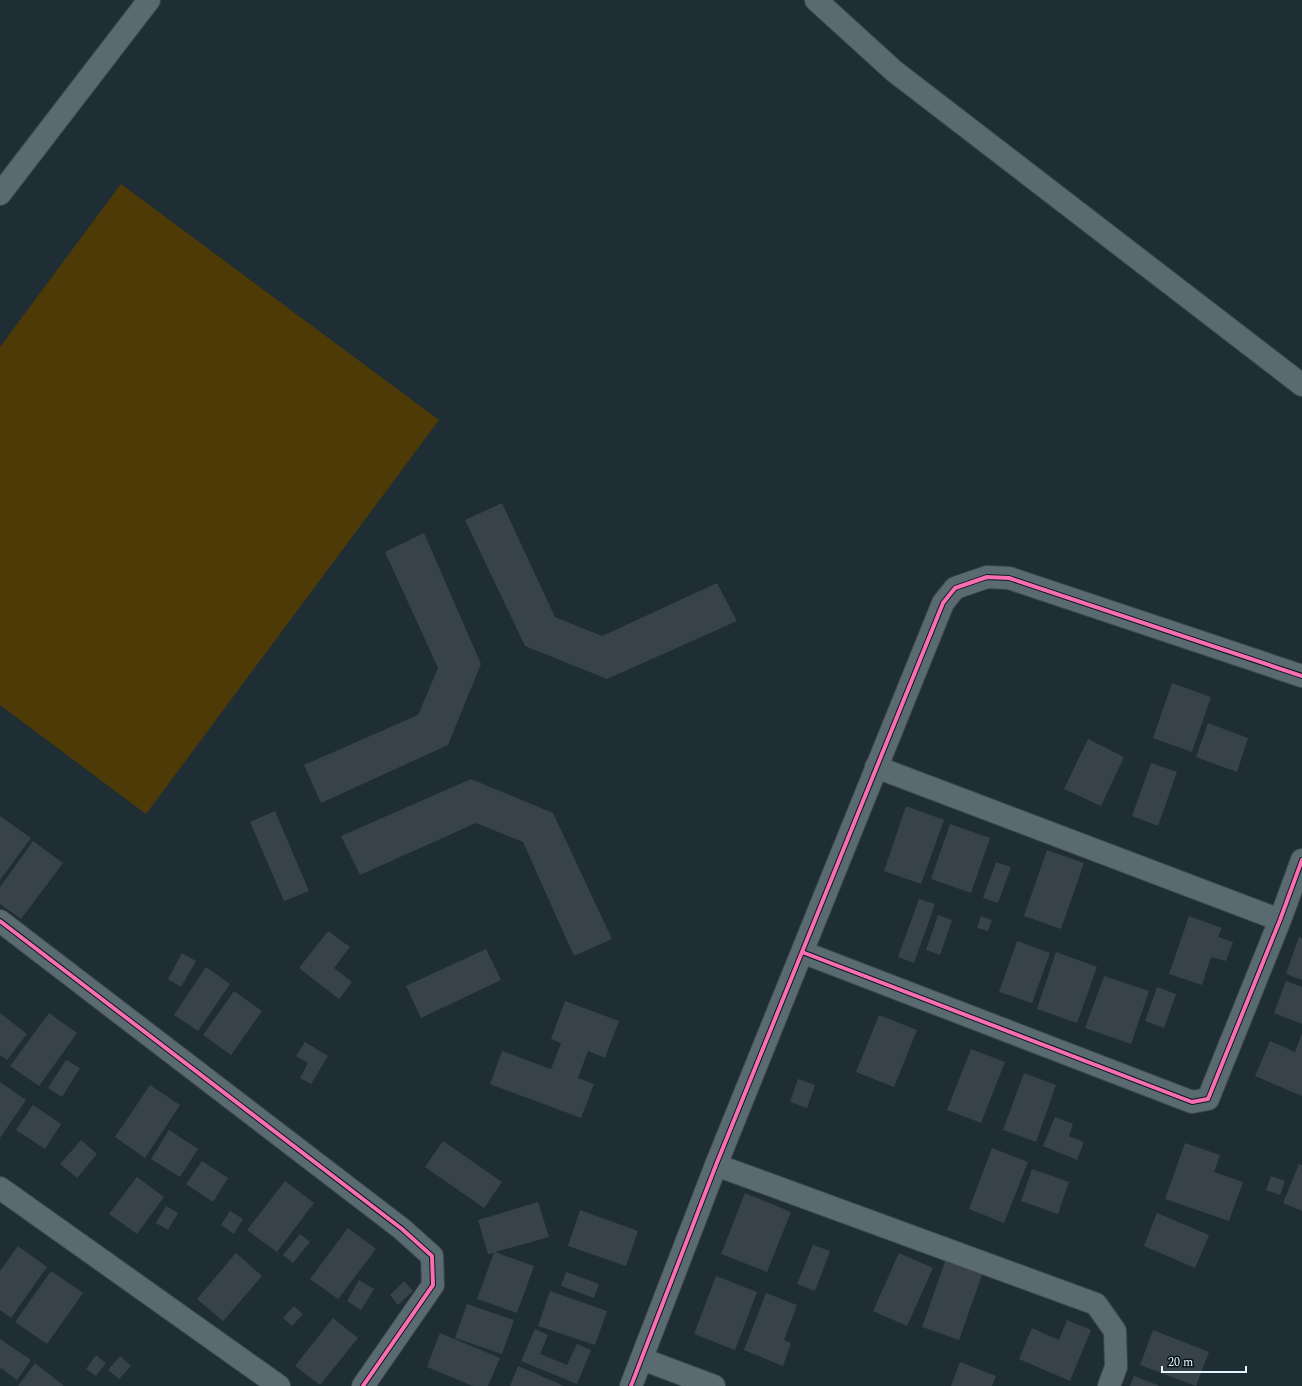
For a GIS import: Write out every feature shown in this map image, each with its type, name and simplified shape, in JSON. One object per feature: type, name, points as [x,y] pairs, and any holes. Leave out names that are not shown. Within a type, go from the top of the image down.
[{"type":"street","points":[[0,194],[149,0]]},
{"type":"street","points":[[816,0],[894,71],[1302,386]]},
{"type":"street","points":[[631,1386],[716,1165],[876,767],[943,603],[955,588],[987,577],[1009,578],[1302,676]]},
{"type":"street","points":[[876,767],[1280,920]]},
{"type":"street","points":[[802,952],[1192,1102],[1208,1099],[1280,920],[1302,860]]},
{"type":"street","points":[[0,921],[402,1229],[432,1256],[433,1285],[364,1386]]},
{"type":"street","points":[[716,1165],[1096,1304],[1115,1331],[1116,1367],[1109,1386]]},
{"type":"street","points":[[0,1188],[279,1386]]},
{"type":"street","points":[[642,1359],[714,1386]]},
{"type":"shaded area","points":[[121,184],[439,420],[146,814],[0,705],[0,347]]},
{"type":"building","points":[[502,503],[555,617],[602,636],[717,583],[737,621],[607,679],[525,646],[465,520]]},
{"type":"building","points":[[424,533],[481,664],[448,745],[321,803],[304,765],[418,715],[438,668],[385,552]]},
{"type":"building","points":[[1172,683],[1211,697],[1192,752],[1153,738]]},
{"type":"building","points":[[1208,723],[1248,738],[1237,772],[1196,757]]},
{"type":"building","points":[[1088,739],[1124,757],[1101,806],[1064,789]]},
{"type":"building","points":[[1151,763],[1177,772],[1158,826],[1132,816]]},
{"type":"building","points":[[471,779],[553,813],[612,939],[574,956],[523,842],[476,823],[360,875],[341,836]]},
{"type":"building","points":[[906,806],[944,820],[921,884],[884,871]]},
{"type":"building","points":[[275,811],[309,891],[284,901],[250,822]]},
{"type":"building","points":[[0,816],[31,838],[0,880]]},
{"type":"building","points":[[950,824],[990,838],[971,893],[931,879]]},
{"type":"building","points":[[33,841],[63,863],[21,919],[0,904],[0,887]]},
{"type":"building","points":[[1047,850],[1084,863],[1061,929],[1024,916]]},
{"type":"building","points":[[996,862],[1011,867],[998,903],[983,898]]},
{"type":"building","points":[[919,899],[935,904],[914,963],[898,957]]},
{"type":"building","points":[[938,915],[952,920],[940,955],[926,950]]},
{"type":"building","points":[[981,916],[992,920],[988,931],[977,928]]},
{"type":"building","points":[[1189,916],[1222,928],[1218,937],[1233,942],[1226,961],[1211,957],[1202,985],[1169,974]]},
{"type":"building","points":[[328,931],[350,947],[334,968],[352,982],[339,999],[299,968]]},
{"type":"building","points":[[1299,937],[1302,938],[1302,980],[1286,974]]},
{"type":"building","points":[[1017,941],[1050,953],[1032,1003],[999,992]]},
{"type":"building","points":[[486,949],[501,980],[421,1018],[406,986]]},
{"type":"building","points":[[1056,952],[1097,967],[1077,1023],[1037,1009]]},
{"type":"building","points":[[182,953],[196,961],[181,987],[168,979]]},
{"type":"building","points":[[206,967],[230,984],[198,1031],[174,1015]]},
{"type":"building","points":[[1104,976],[1149,991],[1131,1044],[1085,1028]]},
{"type":"building","points":[[1286,981],[1302,987],[1302,1024],[1274,1013]]},
{"type":"building","points":[[1157,987],[1176,994],[1164,1028],[1145,1021]]},
{"type":"building","points":[[234,991],[262,1011],[231,1055],[203,1035]]},
{"type":"building","points":[[565,1001],[619,1021],[605,1058],[588,1051],[578,1078],[594,1084],[581,1118],[490,1084],[502,1051],[551,1069],[561,1043],[551,1039]]},
{"type":"building","points":[[0,1013],[27,1034],[7,1060],[0,1055]]},
{"type":"building","points":[[49,1013],[77,1033],[39,1086],[10,1066]]},
{"type":"building","points":[[879,1015],[917,1030],[894,1087],[856,1072]]},
{"type":"building","points":[[1302,1033],[1302,1096],[1255,1076],[1270,1041],[1295,1052]]},
{"type":"building","points":[[305,1042],[328,1056],[311,1084],[300,1078],[308,1063],[296,1056]]},
{"type":"building","points":[[971,1049],[1005,1062],[981,1123],[947,1110]]},
{"type":"building","points":[[66,1060],[80,1068],[62,1097],[48,1088]]},
{"type":"building","points":[[1024,1073],[1056,1085],[1036,1142],[1003,1130]]},
{"type":"building","points":[[798,1079],[815,1085],[807,1108],[790,1102]]},
{"type":"building","points":[[0,1082],[26,1100],[0,1138]]},
{"type":"building","points":[[150,1085],[180,1105],[145,1158],[115,1137]]},
{"type":"building","points":[[33,1105],[61,1124],[45,1149],[16,1130]]},
{"type":"building","points":[[1055,1117],[1073,1124],[1069,1136],[1084,1142],[1077,1160],[1043,1146]]},
{"type":"building","points":[[169,1130],[198,1149],[180,1177],[151,1159]]},
{"type":"building","points":[[81,1140],[97,1154],[77,1178],[60,1164]]},
{"type":"building","points":[[443,1141],[502,1182],[484,1208],[425,1167]]},
{"type":"building","points":[[1185,1143],[1220,1155],[1214,1172],[1243,1182],[1229,1221],[1165,1199]]},
{"type":"building","points":[[992,1148],[1028,1162],[1004,1223],[969,1209]]},
{"type":"building","points":[[202,1161],[228,1178],[213,1202],[186,1184]]},
{"type":"building","points":[[1299,1164],[1302,1165],[1302,1211],[1283,1203]]},
{"type":"building","points":[[1032,1169],[1069,1182],[1058,1214],[1021,1201]]},
{"type":"building","points":[[1271,1176],[1285,1181],[1280,1195],[1266,1190]]},
{"type":"building","points":[[137,1177],[164,1197],[137,1234],[109,1214]]},
{"type":"building","points":[[285,1181],[314,1203],[277,1252],[247,1230]]},
{"type":"building","points":[[745,1193],[791,1212],[767,1272],[721,1254]]},
{"type":"building","points":[[538,1202],[549,1237],[495,1252],[534,1266],[517,1313],[477,1299],[494,1253],[488,1254],[478,1220]]},
{"type":"building","points":[[166,1206],[178,1213],[168,1230],[156,1223]]},
{"type":"building","points":[[580,1210],[638,1231],[626,1266],[568,1246]]},
{"type":"building","points":[[230,1211],[243,1219],[234,1234],[221,1225]]},
{"type":"building","points":[[1157,1213],[1209,1235],[1195,1268],[1144,1246]]},
{"type":"building","points":[[348,1228],[376,1249],[338,1299],[310,1279]]},
{"type":"building","points":[[300,1234],[310,1242],[293,1263],[283,1255]]},
{"type":"building","points":[[813,1245],[830,1251],[815,1291],[797,1284]]},
{"type":"building","points":[[18,1246],[47,1267],[11,1318],[0,1310],[0,1271]]},
{"type":"building","points":[[236,1253],[262,1276],[223,1321],[197,1299]]},
{"type":"building","points":[[899,1253],[933,1268],[907,1326],[873,1311]]},
{"type":"building","points":[[946,1259],[983,1272],[959,1340],[922,1327]]},
{"type":"building","points":[[51,1271],[83,1293],[47,1344],[15,1322]]},
{"type":"building","points":[[566,1272],[599,1284],[594,1298],[561,1286]]},
{"type":"building","points":[[716,1276],[757,1292],[735,1350],[694,1334]]},
{"type":"building","points":[[359,1280],[374,1289],[361,1310],[347,1301]]},
{"type":"building","points":[[404,1281],[413,1291],[398,1305],[390,1295]]},
{"type":"building","points":[[550,1291],[607,1311],[595,1345],[538,1326]]},
{"type":"building","points":[[766,1293],[797,1305],[784,1340],[791,1343],[783,1366],[744,1350]]},
{"type":"building","points":[[467,1304],[514,1320],[502,1354],[455,1338]]},
{"type":"building","points":[[294,1306],[303,1314],[292,1326],[283,1318]]},
{"type":"building","points":[[333,1318],[358,1338],[320,1385],[295,1366]]},
{"type":"building","points":[[1067,1320],[1091,1330],[1070,1381],[1019,1359],[1032,1328],[1059,1340]]},
{"type":"building","points":[[535,1329],[548,1335],[540,1354],[567,1365],[577,1344],[591,1350],[577,1384],[521,1361]]},
{"type":"building","points":[[1153,1330],[1209,1352],[1196,1386],[1140,1365]]},
{"type":"building","points":[[440,1333],[500,1358],[488,1386],[473,1386],[427,1367]]},
{"type":"building","points":[[0,1339],[31,1360],[17,1380],[1,1368],[0,1370]]},
{"type":"building","points":[[96,1355],[106,1363],[96,1376],[86,1369]]},
{"type":"building","points":[[120,1356],[131,1366],[119,1379],[108,1370]]},
{"type":"building","points":[[960,1362],[996,1376],[992,1386],[951,1386]]},
{"type":"building","points":[[35,1363],[64,1386],[18,1386]]},
{"type":"building","points":[[518,1366],[564,1386],[510,1386]]},
{"type":"building","points":[[1134,1376],[1160,1386],[1130,1386]]},
{"type":"cycle path","points":[[631,1386],[716,1165],[943,603],[955,588],[987,577],[1009,578],[1302,676]]},
{"type":"cycle path","points":[[802,952],[1192,1102],[1208,1099],[1280,920],[1302,860]]},
{"type":"cycle path","points":[[0,921],[402,1229],[432,1256],[433,1285],[363,1386]]}]
